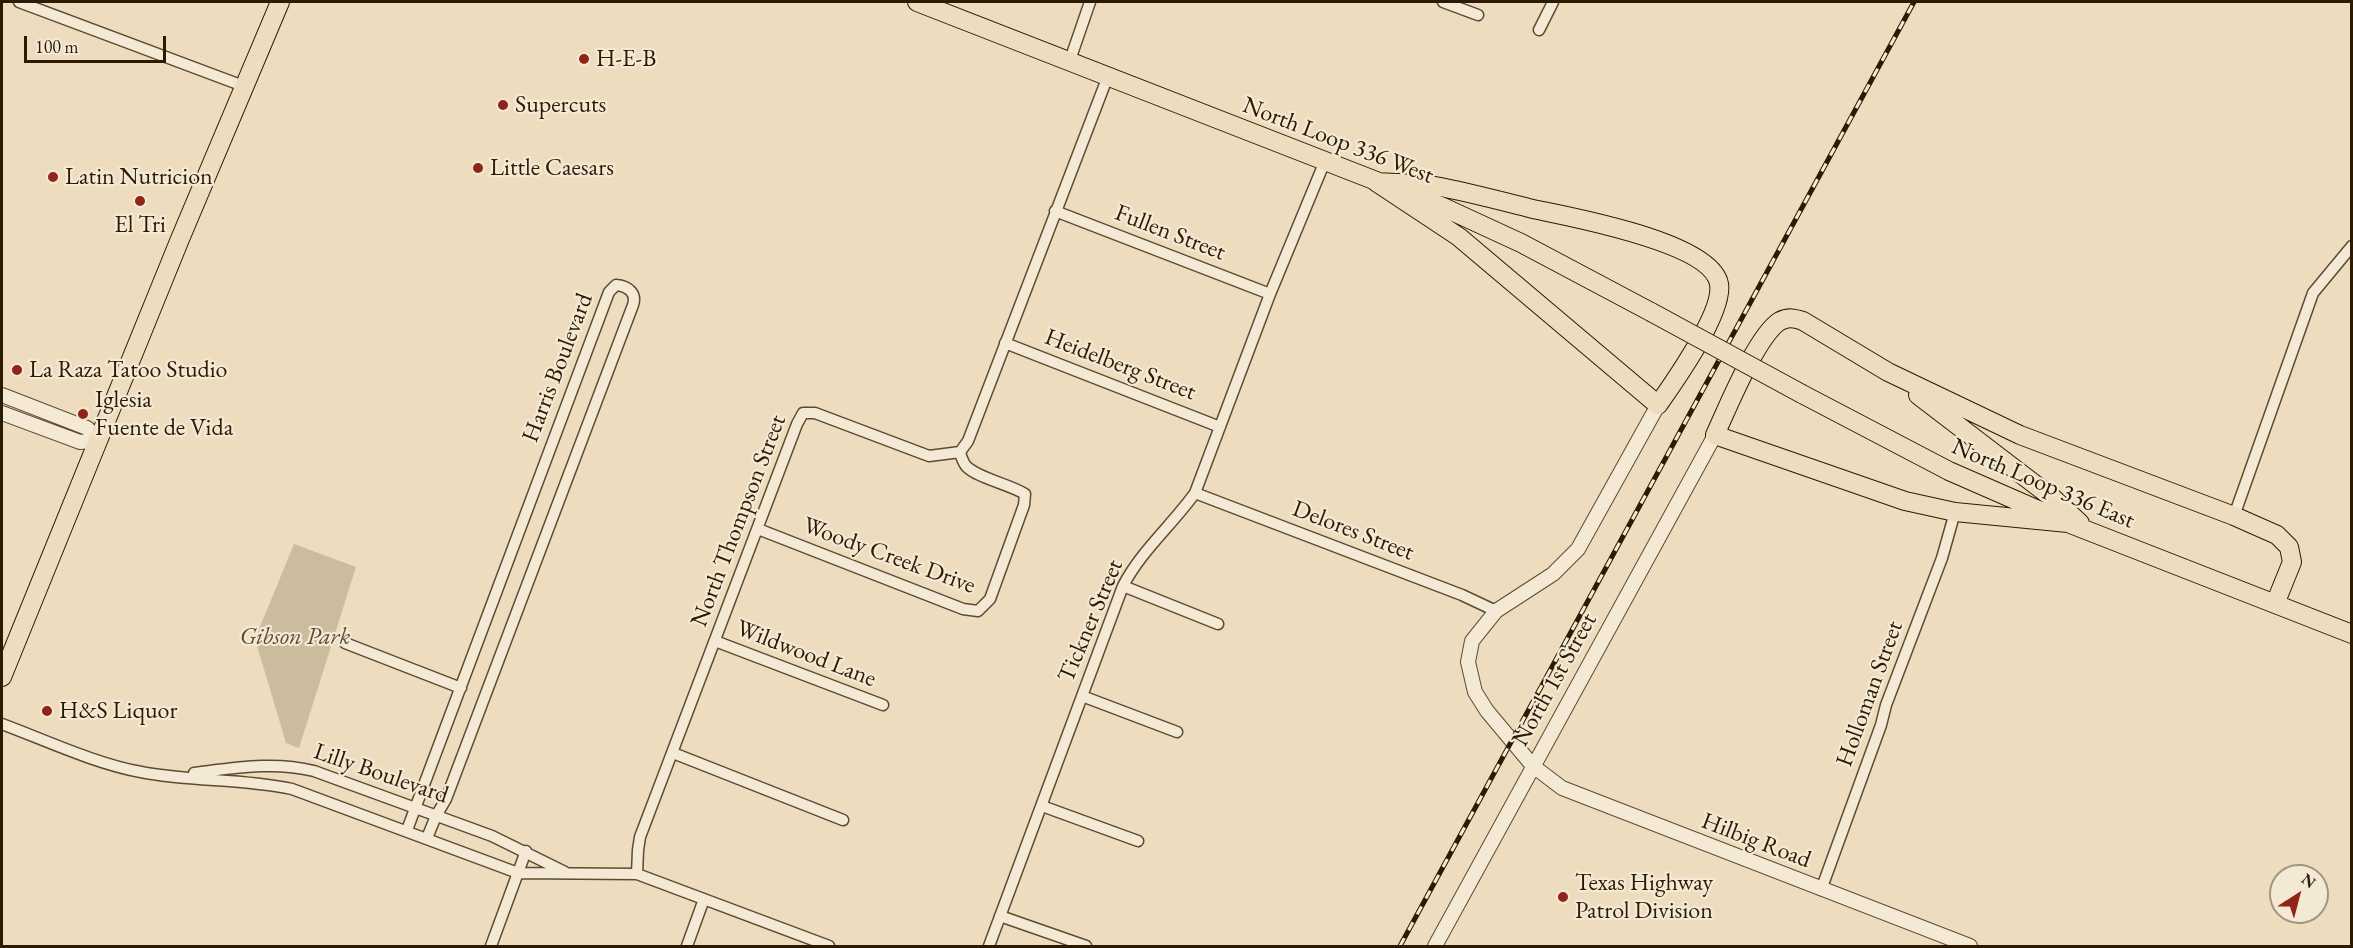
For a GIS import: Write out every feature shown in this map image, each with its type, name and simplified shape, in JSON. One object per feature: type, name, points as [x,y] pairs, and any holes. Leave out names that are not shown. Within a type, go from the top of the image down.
[{"type":"main road","points":[[2,677],[180,239],[280,2]]},
{"type":"main road","name":"North Loop 336 West","points":[[917,2],[1070,60],[1496,231],[1652,312],[1727,354]]},
{"type":"main road","points":[[1376,182],[1433,186],[1606,225],[1651,238],[1689,254],[1704,263],[1712,271],[1719,284],[1718,296],[1692,356],[1658,405],[1459,237],[1376,182]]},
{"type":"main road","points":[[2068,523],[1955,512],[1905,501],[1715,435],[1737,387],[1765,336],[1777,323],[1784,320],[1803,321],[1887,372],[2020,435],[2269,530],[2284,540],[2289,547],[2292,562],[2275,604]]},
{"type":"main road","name":"North Loop 336 East","points":[[1727,354],[1948,471],[2068,523],[2352,634]]},
{"type":"main road","points":[[1887,372],[2054,499],[2088,531]]},
{"type":"street","points":[[19,2],[246,87]]},
{"type":"street","points":[[1070,60],[1090,2]]},
{"type":"street","points":[[1443,2],[1478,15]]},
{"type":"street","points":[[1539,30],[1553,2]]},
{"type":"street","points":[[960,452],[968,441],[1108,76]]},
{"type":"street","name":"Tickner Street","points":[[989,946],[1123,586],[1132,568],[1195,493],[1270,294],[1325,161]]},
{"type":"street","name":"Fullen Street","points":[[1055,211],[1270,294]]},
{"type":"street","points":[[2234,516],[2313,293],[2352,246]]},
{"type":"street","name":"Harris Boulevard","points":[[407,830],[609,292],[616,285],[624,286],[632,292],[635,300],[446,799],[427,838]]},
{"type":"street","name":"Heidelberg Street","points":[[1005,343],[1220,427]]},
{"type":"street","points":[[2,395],[87,428],[99,440]]},
{"type":"street","name":"Hilbig Road","points":[[1658,405],[1578,549],[1553,574],[1496,610],[1472,641],[1468,662],[1475,692],[1487,711],[1533,766],[1562,788],[1821,890],[1944,942],[1970,946]]},
{"type":"street","points":[[2,412],[80,442],[99,440]]},
{"type":"street","name":"North Thompson Street","points":[[638,874],[640,837],[674,753],[796,424],[803,412],[815,414],[929,456],[960,452]]},
{"type":"street","name":"North 1st Street","points":[[1435,946],[1715,435]]},
{"type":"street","name":"Woody Creek Drive","points":[[758,529],[963,609],[978,611],[990,599],[1024,505],[1025,494],[1013,486],[975,472],[965,465],[960,452]]},
{"type":"street","name":"Delores Street","points":[[1195,493],[1496,610]]},
{"type":"street","name":"Holloman Street","points":[[1821,890],[1881,725],[1886,705],[1942,558],[1955,512]]},
{"type":"street","points":[[1123,586],[1218,624]]},
{"type":"street","name":"Wildwood Lane","points":[[715,641],[883,705]]},
{"type":"street","points":[[345,644],[461,688]]},
{"type":"street","points":[[1082,696],[1176,732]]},
{"type":"street","name":"Lilly Boulevard","points":[[2,724],[112,765],[141,772],[265,783],[292,789],[518,873],[638,874],[830,946]]},
{"type":"street","points":[[674,753],[843,820]]},
{"type":"street","name":"Lilly Boulevard","points":[[172,775],[271,764],[294,766],[416,808],[526,851],[566,872]]},
{"type":"street","points":[[1042,806],[1138,841]]},
{"type":"street","points":[[490,946],[526,851]]},
{"type":"street","points":[[687,946],[704,899]]},
{"type":"street","points":[[1000,916],[1086,946]]},
{"type":"green space","name":"Gibson Park","points":[[294,544],[356,567],[299,748],[286,743],[255,639]]},
{"type":"railway","points":[[1400,946],[1914,2]]},
{"type":"place","name":"H-E-B","points":[[584,59]]},
{"type":"place","name":"Supercuts","points":[[503,105]]},
{"type":"place","name":"Little Caesars","points":[[478,168]]},
{"type":"place","name":"Latin Nutricion","points":[[53,177]]},
{"type":"place","name":"El Tri","points":[[140,201]]},
{"type":"place","name":"La Raza Tatoo Studio","points":[[17,370]]},
{"type":"place","name":"Iglesia Fuente de Vida","points":[[83,414]]},
{"type":"place","name":"H&S Liquor","points":[[47,711]]},
{"type":"place","name":"Texas Highway Patrol Division","points":[[1563,897]]}]
